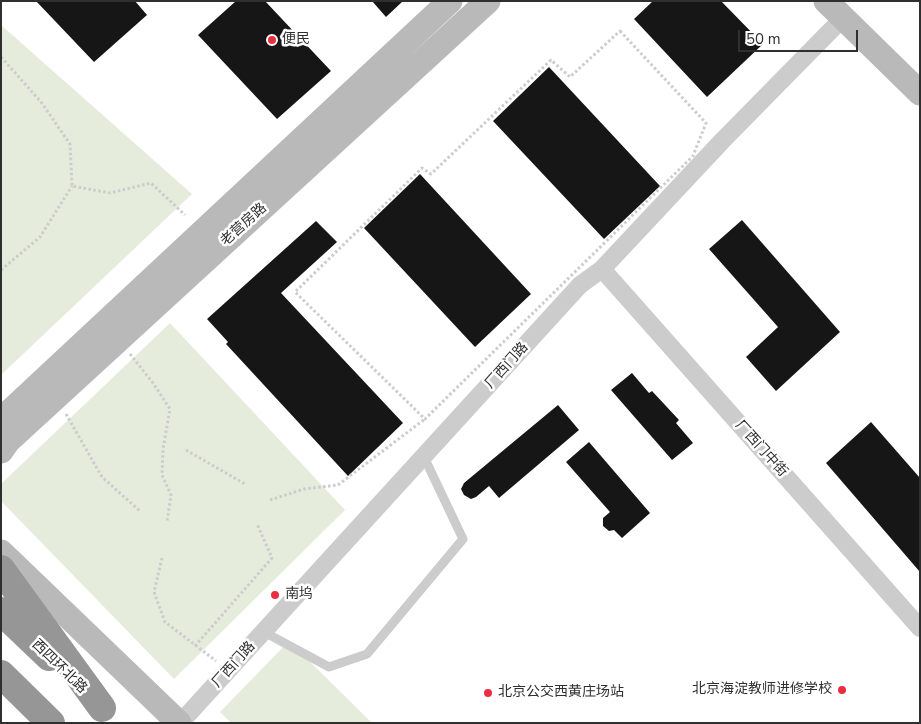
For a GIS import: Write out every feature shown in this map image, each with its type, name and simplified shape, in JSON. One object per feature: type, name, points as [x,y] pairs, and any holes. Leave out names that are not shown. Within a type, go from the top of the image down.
[{"type":"highway","points":[[1,569],[109,716]]},
{"type":"highway","name":"西四环北路","points":[[1,611],[109,716]]},
{"type":"highway","points":[[1,674],[12,690],[51,723]]},
{"type":"street","name":"老营房路","points":[[1,420],[450,1]]},
{"type":"street","name":"老营房路","points":[[1,451],[8,441],[488,1]]},
{"type":"street","points":[[826,1],[920,93]]},
{"type":"street","name":"厂西门路","points":[[179,723],[580,285],[602,269],[722,141],[843,18]]},
{"type":"street","name":"厂西门中街","points":[[602,269],[920,628]]},
{"type":"street","points":[[1,535],[80,627]]},
{"type":"street","points":[[1,552],[179,723]]},
{"type":"lane","points":[[264,632],[329,667],[367,654],[463,539],[424,457]]},
{"type":"path","points":[[270,500],[304,489],[338,485],[425,418],[693,156],[706,122],[620,31],[570,77],[551,60],[431,174],[422,168],[295,292],[425,418]]},
{"type":"path","points":[[1,58],[41,102],[70,144],[72,186],[40,237],[1,270]]},
{"type":"path","points":[[72,186],[110,193],[151,183],[185,215]]},
{"type":"path","points":[[118,340],[153,383],[170,409],[163,449],[162,475],[171,495],[167,522]]},
{"type":"path","points":[[53,400],[65,412],[102,476],[142,512]]},
{"type":"path","points":[[186,450],[245,484]]},
{"type":"path","points":[[195,646],[272,558],[257,524]]},
{"type":"path","points":[[162,558],[154,592],[165,622],[228,671]]},
{"type":"green space","points":[[1,25],[192,194],[1,375]]},
{"type":"green space","points":[[170,323],[345,510],[174,679],[1,501],[1,484]]},
{"type":"green space","points":[[289,641],[372,723],[231,723],[220,712]]},
{"type":"building","points":[[36,1],[135,1],[147,15],[94,62]]},
{"type":"building","points":[[236,1],[265,1],[331,71],[277,119],[198,35]]},
{"type":"building","points":[[372,1],[403,1],[386,17]]},
{"type":"building","points":[[653,1],[721,1],[763,44],[707,97],[634,19]]},
{"type":"building","points":[[549,67],[660,186],[604,239],[493,121]]},
{"type":"building","points":[[420,174],[531,294],[475,347],[364,228]]},
{"type":"building","points":[[742,220],[840,332],[776,391],[746,357],[778,327],[709,249]]},
{"type":"building","points":[[316,221],[337,242],[281,293],[403,423],[348,476],[226,344],[228,342],[207,319]]},
{"type":"building","points":[[632,373],[649,393],[652,391],[679,420],[676,423],[693,443],[672,460],[611,390]]},
{"type":"building","points":[[558,405],[579,430],[499,498],[489,486],[471,499],[464,495],[461,489],[464,483]]},
{"type":"building","points":[[871,422],[920,478],[920,572],[826,463]]},
{"type":"building","points":[[589,442],[650,513],[622,538],[614,530],[609,531],[603,526],[603,518],[610,512],[566,462]]},
{"type":"place","name":"便民","points":[[272,40]]},
{"type":"place","name":"南坞","points":[[275,595]]},
{"type":"place","name":"北京海淀教师进修学校","points":[[842,690]]},
{"type":"place","name":"北京公交西黄庄场站","points":[[488,693]]}]
